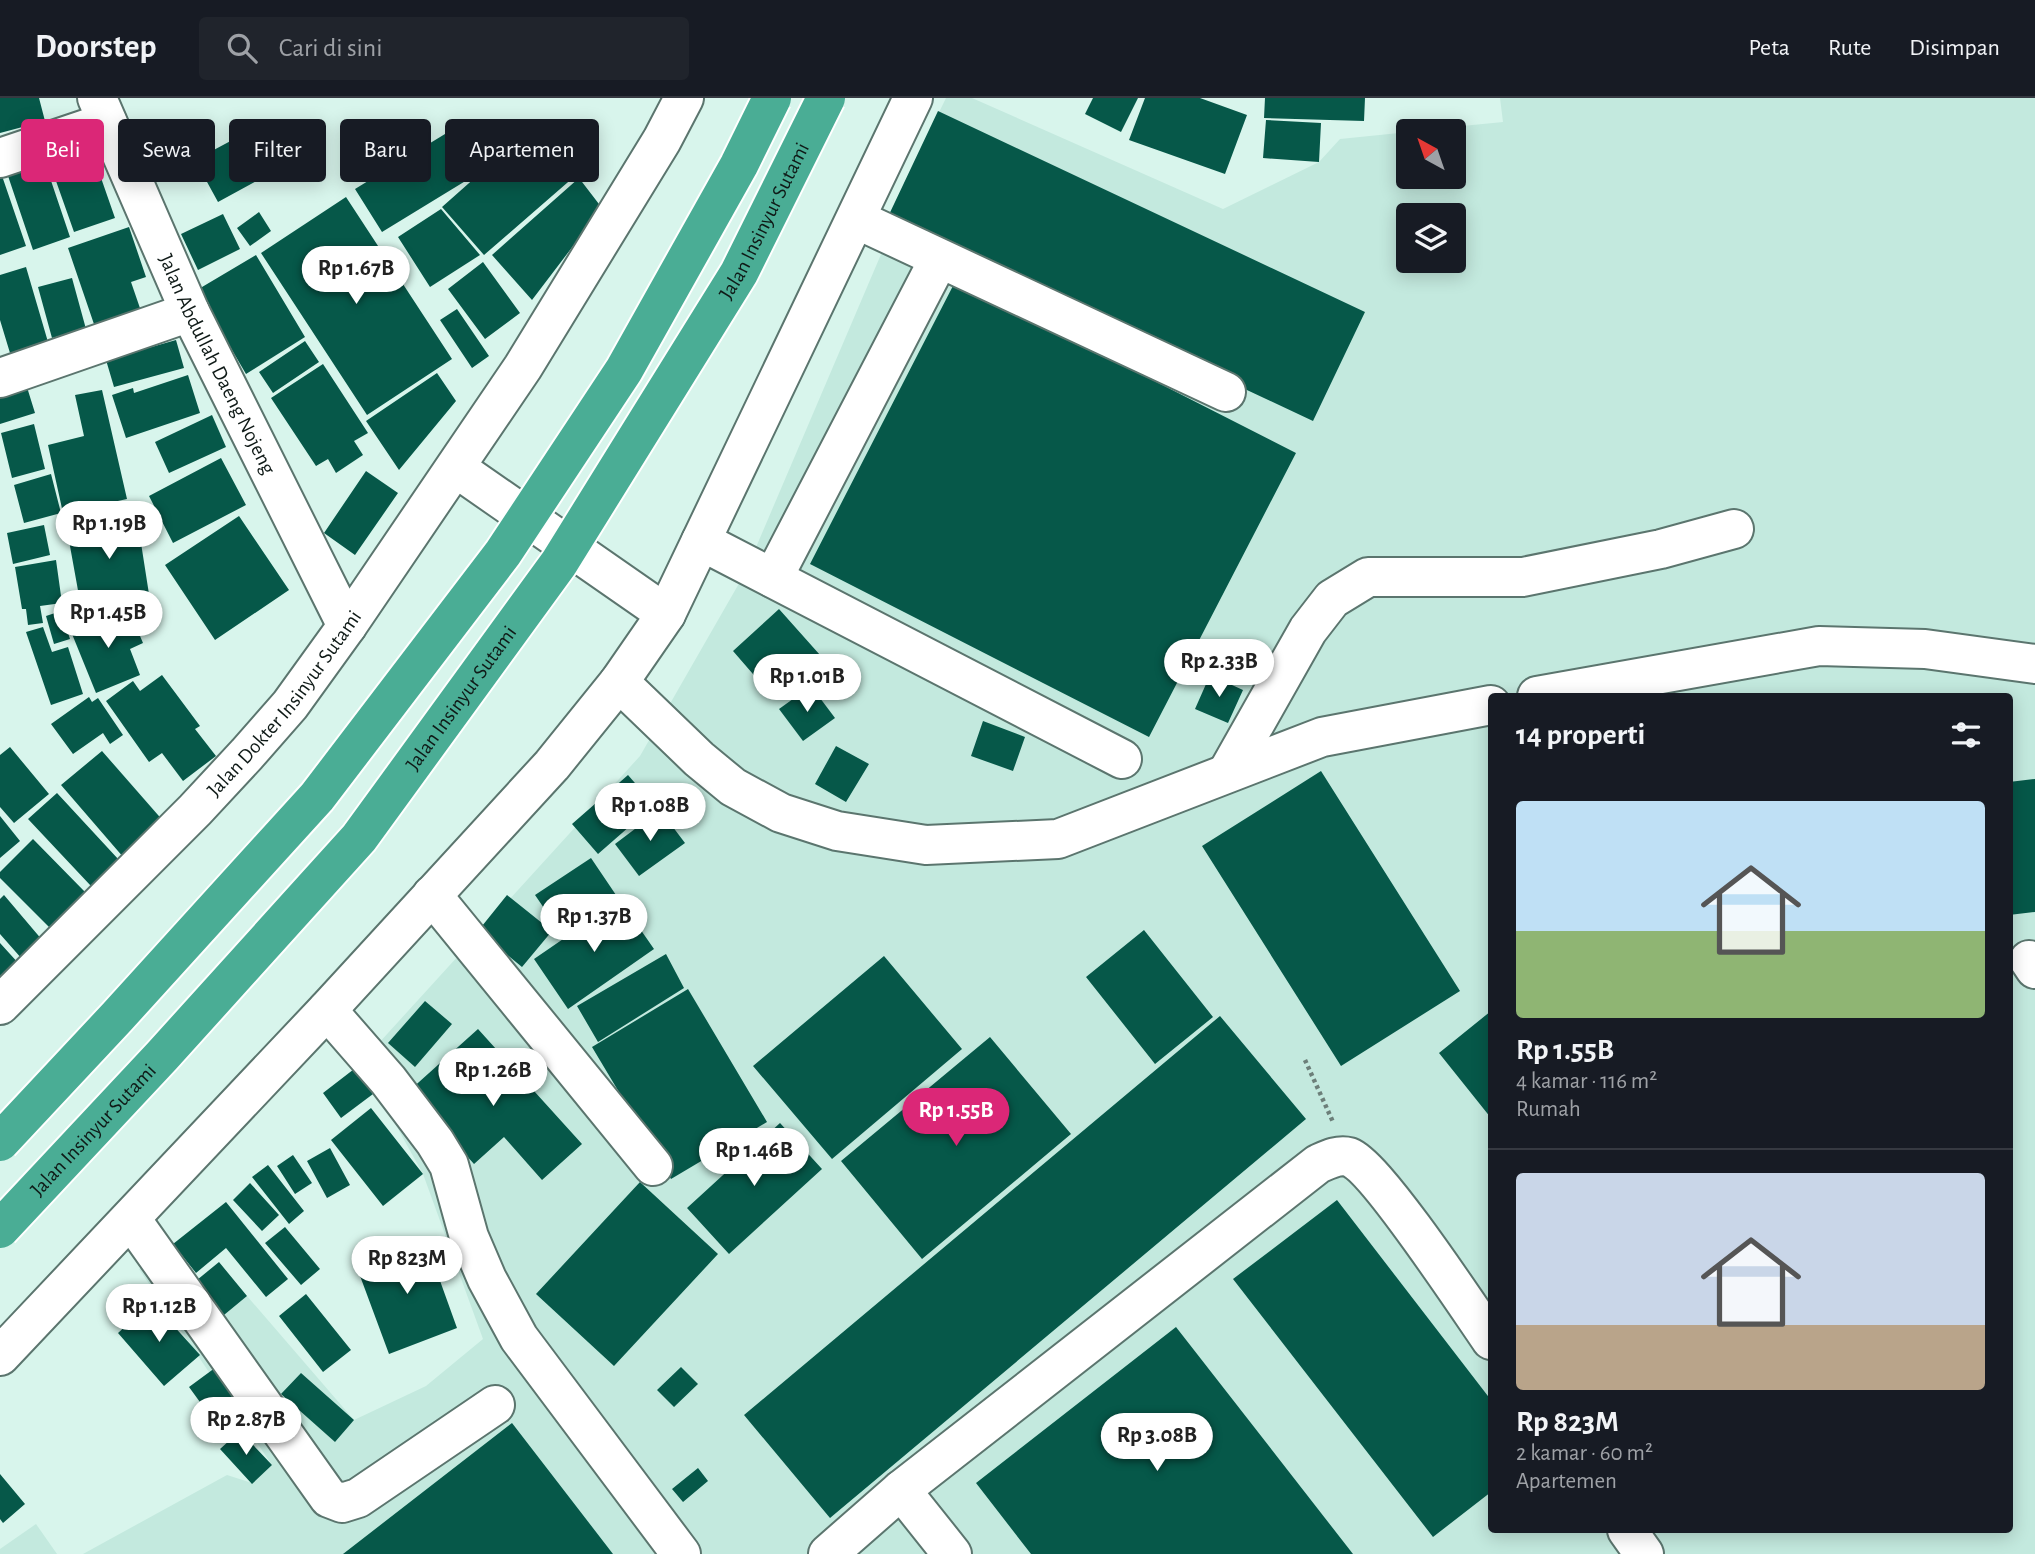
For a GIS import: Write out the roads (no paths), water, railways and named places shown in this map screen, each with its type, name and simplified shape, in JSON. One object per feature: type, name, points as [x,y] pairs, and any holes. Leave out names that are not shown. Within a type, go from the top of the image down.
[{"type":"highway","points":[[0,1142],[317,797],[503,553],[624,370],[739,165],[772,98]]},
{"type":"highway","name":"Jalan Insinyur Sutami","points":[[0,1229],[162,1056],[359,838],[559,563],[739,273],[826,98]]},
{"type":"street","name":"Jalan Dokter Insinyur Sutami","points":[[0,1005],[247,754],[290,705],[456,468],[523,367],[662,140],[684,98]]},
{"type":"street","points":[[0,1356],[327,1010],[552,765],[619,682],[666,614],[913,98]]},
{"type":"street","points":[[0,158],[102,110]]},
{"type":"street","name":"Jalan Abdullah Daeng Nojeng","points":[[102,110],[190,312],[347,626]]},
{"type":"street","points":[[856,219],[1226,392]]},
{"type":"street","points":[[773,578],[939,259]]},
{"type":"street","points":[[0,378],[190,312]]},
{"type":"street","points":[[456,468],[666,614]]},
{"type":"street","points":[[1227,773],[1308,630],[1332,599],[1368,577],[1523,577],[1734,530]]},
{"type":"street","points":[[701,541],[1122,759]]},
{"type":"street","points":[[1554,693],[1819,646],[1924,649],[2035,664]]},
{"type":"street","points":[[619,682],[699,759],[733,787],[781,813],[836,831],[926,845],[1058,839],[1322,737],[1488,706]]},
{"type":"street","points":[[432,895],[653,1166]]},
{"type":"street","points":[[327,1010],[388,1080],[435,1142],[449,1164],[469,1237],[487,1279],[519,1338],[681,1554]]},
{"type":"street","points":[[828,1554],[901,1490],[1318,1164],[1335,1157],[1349,1157],[1380,1184],[1488,1336]]},
{"type":"street","points":[[131,1219],[328,1498],[342,1503],[358,1498],[495,1405]]},
{"type":"street","points":[[901,1490],[951,1554]]},
{"type":"street","points":[[1629,1533],[1644,1554]]}]
